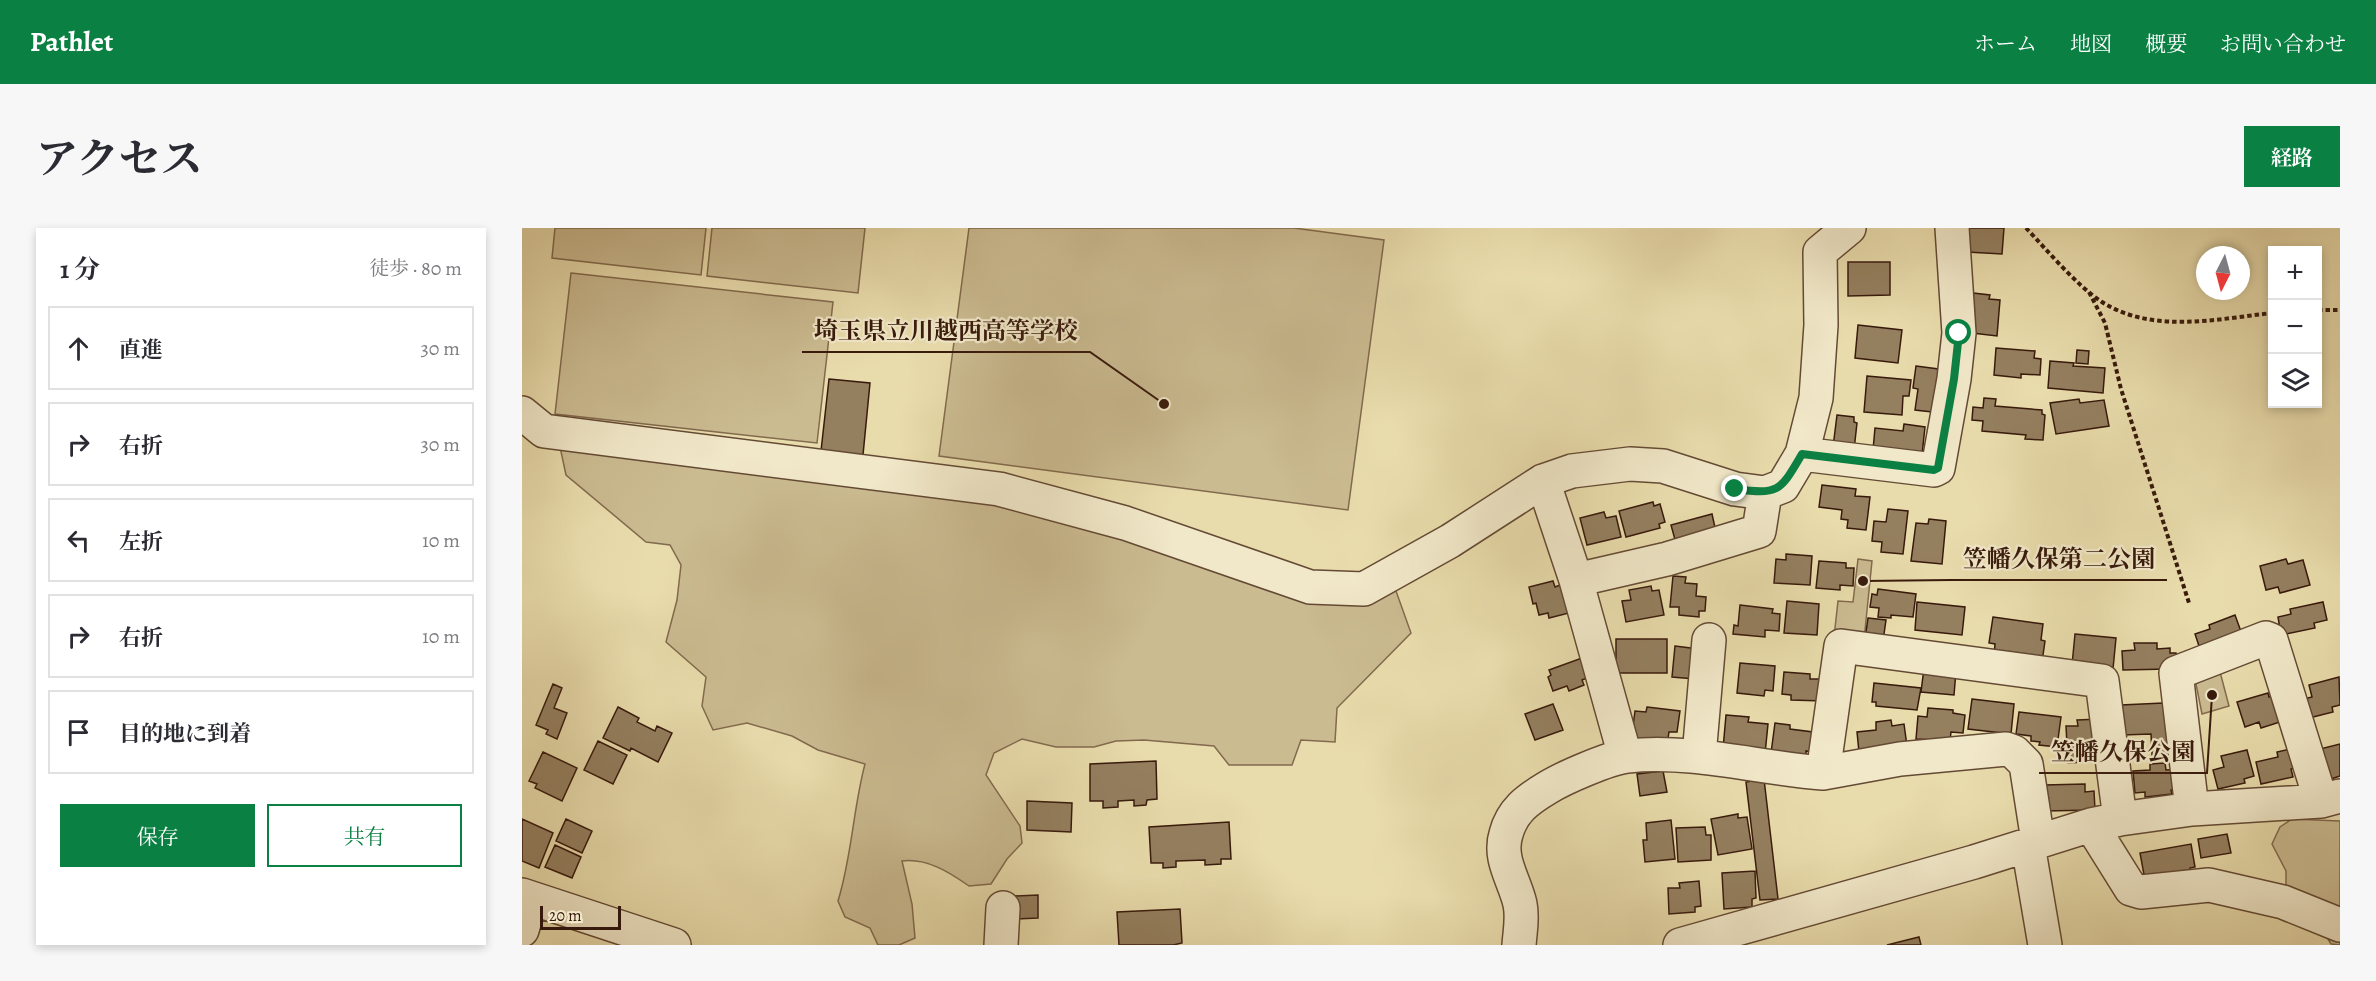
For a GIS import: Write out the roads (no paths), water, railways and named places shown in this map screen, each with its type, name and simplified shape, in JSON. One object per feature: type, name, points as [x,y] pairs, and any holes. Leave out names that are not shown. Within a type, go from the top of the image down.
[{"type":"street","points":[[522,413],[544,431],[999,489],[1125,523],[1310,587],[1364,589],[1450,541],[1543,481],[1572,471],[1630,464],[1663,466],[1735,489],[1765,493],[1783,486],[1802,454],[1816,398],[1821,325],[1814,240],[1849,228]]},
{"type":"street","points":[[1802,454],[1934,470],[1938,468],[1954,379],[1959,333],[1952,228]]},
{"type":"street","points":[[1543,481],[1576,580],[1625,756]]},
{"type":"street","points":[[1576,580],[1667,559],[1759,531],[1765,493]]},
{"type":"street","points":[[1680,945],[2105,822],[2192,810],[2330,799],[2271,640],[2266,638],[2176,673],[2192,810]]},
{"type":"street","points":[[1699,756],[1709,640]]},
{"type":"street","points":[[1823,773],[1841,646],[2102,681],[2105,822],[2131,889],[2140,892],[2209,885],[2283,902],[2327,919],[2318,945]]},
{"type":"street","points":[[1519,945],[1522,920],[1520,904],[1503,855],[1505,836],[1511,818],[1524,802],[1562,779],[1625,756],[1699,756],[1823,773],[1900,759],[2006,749],[2014,752],[2026,764],[2045,945]]},
{"type":"street","points":[[522,930],[527,897],[621,937],[674,945]]},
{"type":"street","points":[[1001,945],[1003,908]]},
{"type":"place","name":"埼玉県立川越西高等学校","points":[[1164,404]]},
{"type":"place","name":"笠幡久保第二公園","points":[[1863,581]]},
{"type":"place","name":"笠幡久保公園","points":[[2212,695]]}]
